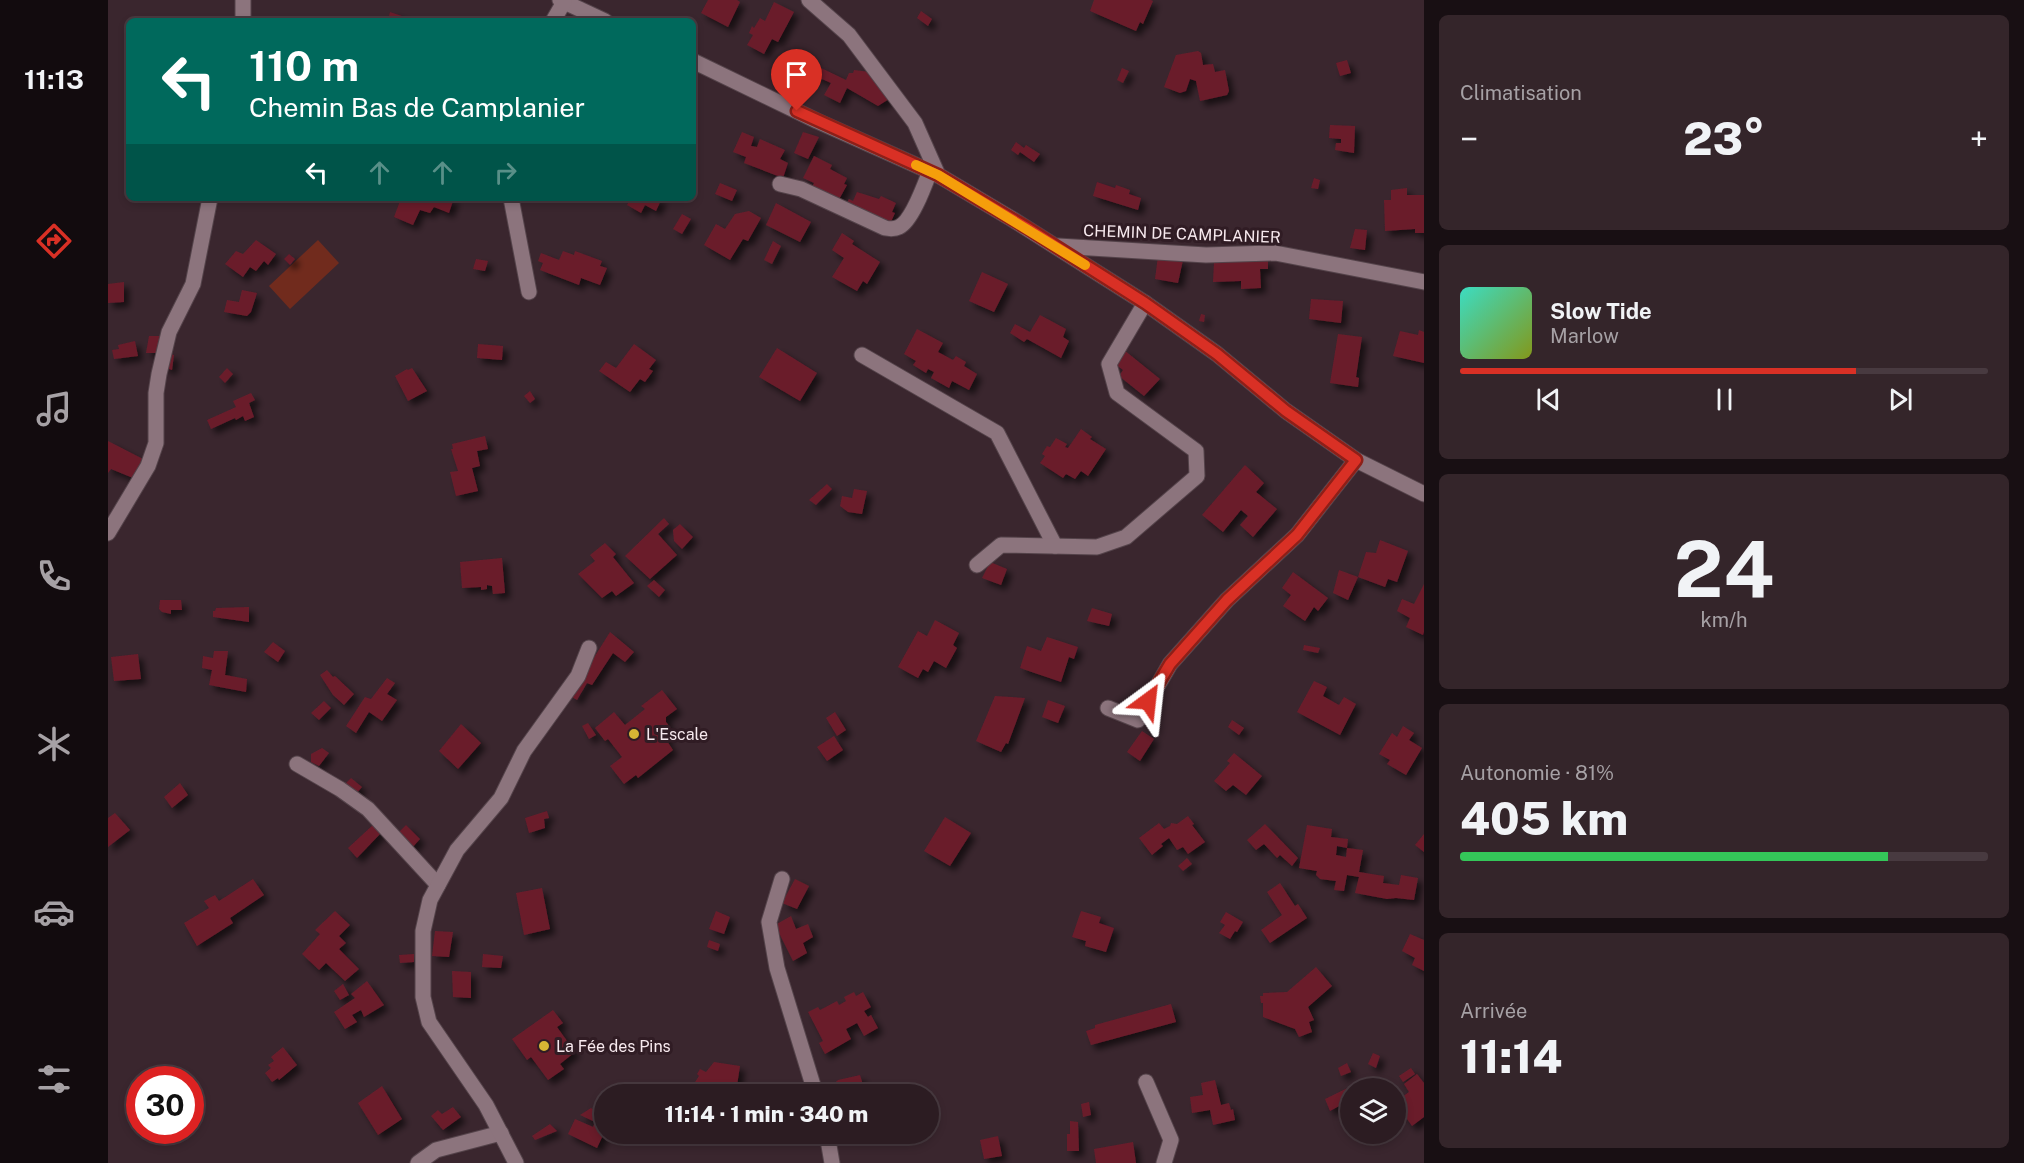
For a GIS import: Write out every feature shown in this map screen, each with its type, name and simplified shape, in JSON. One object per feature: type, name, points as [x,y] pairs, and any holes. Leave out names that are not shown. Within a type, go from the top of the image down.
[{"type":"street","points":[[243,0],[243,18]]},
{"type":"street","points":[[780,184],[801,189],[885,228],[898,229],[905,223],[934,173],[915,123],[849,35],[809,0]]},
{"type":"street","points":[[554,18],[562,1],[599,18]]},
{"type":"street","name":"CHEMIN DE CAMPLANIER","points":[[696,62],[934,173],[1055,246],[1206,255],[1275,254],[1424,282]]},
{"type":"street","points":[[111,528],[148,466],[156,443],[156,393],[159,374],[169,332],[193,284],[209,201]]},
{"type":"street","points":[[512,201],[529,292]]},
{"type":"street","points":[[1055,246],[1145,303],[1217,354],[1286,411],[1356,460],[1424,494]]},
{"type":"street","points":[[977,565],[1001,545],[1097,547],[1126,537],[1197,476],[1196,451],[1117,393],[1109,364],[1145,303]]},
{"type":"street","points":[[862,355],[997,433],[1055,546]]},
{"type":"street","points":[[1108,708],[1138,720],[1170,664],[1227,600],[1297,535],[1356,460]]},
{"type":"street","points":[[516,1163],[486,1105],[429,1022],[423,997],[423,931],[429,900],[458,850],[501,798],[524,751],[578,676],[589,648]]},
{"type":"street","points":[[297,764],[340,789],[368,809],[438,885]]},
{"type":"street","points":[[782,879],[769,922],[777,968],[813,1084]]},
{"type":"street","points":[[1146,1082],[1171,1140],[1164,1163]]},
{"type":"street","points":[[418,1163],[436,1150],[501,1133]]},
{"type":"street","points":[[828,1144],[832,1163]]},
{"type":"shaded area","points":[[318,240],[339,263],[290,309],[269,286]]},
{"type":"building","points":[[708,0],[737,0],[740,2],[728,27],[701,13]]},
{"type":"building","points":[[1094,0],[1153,1],[1143,24],[1140,22],[1136,31],[1090,11]]},
{"type":"building","points":[[774,2],[794,12],[778,42],[772,39],[764,54],[747,45],[753,35],[749,33],[760,18],[765,21]]},
{"type":"building","points":[[921,11],[932,19],[928,26],[917,18]]},
{"type":"building","points":[[390,12],[408,18],[389,18]]},
{"type":"building","points":[[1198,51],[1201,53],[1203,65],[1213,64],[1215,72],[1225,70],[1229,91],[1227,95],[1200,101],[1196,81],[1190,79],[1186,91],[1180,93],[1164,87],[1176,55]]},
{"type":"building","points":[[1347,60],[1351,73],[1340,76],[1336,63]]},
{"type":"building","points":[[819,67],[846,80],[849,73],[853,73],[854,70],[870,72],[889,99],[878,106],[847,88],[840,103],[824,95],[831,83],[815,76]]},
{"type":"building","points":[[1122,68],[1129,71],[1123,83],[1117,80]]},
{"type":"building","points":[[1330,125],[1355,126],[1354,153],[1335,150],[1336,143],[1341,143],[1341,139],[1329,138]]},
{"type":"building","points":[[742,132],[754,137],[751,146],[757,147],[760,139],[785,150],[780,159],[788,163],[783,178],[744,163],[746,157],[733,152]]},
{"type":"building","points":[[803,132],[819,137],[808,159],[794,153]]},
{"type":"building","points":[[1016,142],[1040,154],[1034,162],[1020,152],[1018,155],[1011,150]]},
{"type":"building","points":[[814,156],[832,165],[830,169],[847,178],[844,184],[847,185],[837,203],[811,189],[814,183],[803,178]]},
{"type":"building","points":[[1314,178],[1320,180],[1318,189],[1311,188]]},
{"type":"building","points":[[1097,182],[1130,190],[1129,194],[1141,198],[1138,210],[1093,196]]},
{"type":"building","points":[[720,183],[737,190],[732,201],[715,194]]},
{"type":"building","points":[[1407,188],[1407,195],[1424,195],[1424,233],[1415,233],[1415,229],[1385,231],[1384,200],[1391,200],[1391,190]]},
{"type":"building","points":[[857,192],[879,199],[881,196],[896,203],[890,224],[844,208],[849,199],[853,201]]},
{"type":"building","points":[[400,201],[406,203],[407,201],[453,201],[449,213],[434,207],[430,213],[420,210],[413,225],[394,217]]},
{"type":"building","points":[[629,201],[661,201],[656,211],[645,205],[641,213],[627,205]]},
{"type":"building","points":[[776,203],[811,222],[800,242],[766,225]]},
{"type":"building","points":[[749,211],[761,218],[748,241],[743,239],[730,260],[704,245],[716,224],[725,229],[735,214]]},
{"type":"building","points":[[682,214],[691,219],[682,234],[673,229]]},
{"type":"building","points":[[1355,229],[1367,230],[1365,250],[1350,248]]},
{"type":"building","points":[[842,233],[854,241],[852,244],[880,262],[867,284],[863,281],[857,291],[832,277],[844,258],[832,250]]},
{"type":"building","points":[[256,240],[276,254],[268,265],[264,261],[256,271],[250,267],[243,277],[225,264],[236,251],[243,254]]},
{"type":"building","points":[[773,241],[781,246],[772,264],[764,260]]},
{"type":"building","points":[[563,251],[574,255],[575,251],[602,261],[600,266],[607,268],[600,285],[581,278],[579,285],[540,270],[543,263],[538,261],[541,253],[559,260]]},
{"type":"building","points":[[289,254],[295,259],[290,265],[284,259]]},
{"type":"building","points":[[1158,256],[1183,260],[1178,283],[1155,279]]},
{"type":"building","points":[[476,259],[488,261],[485,271],[473,269]]},
{"type":"building","points":[[1268,260],[1268,269],[1260,269],[1261,288],[1241,289],[1241,281],[1213,282],[1214,262]]},
{"type":"building","points":[[982,272],[1008,284],[994,312],[969,301]]},
{"type":"building","points":[[124,282],[124,302],[108,303],[108,284]]},
{"type":"building","points":[[242,290],[257,293],[251,312],[247,316],[224,312],[227,300],[239,302]]},
{"type":"building","points":[[1311,299],[1343,301],[1341,323],[1309,319]]},
{"type":"building","points":[[1201,314],[1205,315],[1204,322],[1199,321]]},
{"type":"building","points":[[1040,315],[1066,329],[1063,337],[1069,341],[1061,358],[1027,339],[1024,342],[1010,333],[1015,324],[1030,332]]},
{"type":"building","points":[[917,329],[943,343],[938,352],[953,360],[956,356],[966,362],[964,366],[977,374],[969,390],[952,381],[949,388],[931,378],[934,372],[928,369],[926,373],[913,365],[916,361],[904,354]]},
{"type":"building","points":[[1419,330],[1424,332],[1424,363],[1393,356],[1400,331],[1418,335]]},
{"type":"building","points":[[1338,334],[1362,337],[1356,377],[1359,378],[1358,387],[1330,383]]},
{"type":"building","points":[[149,336],[160,336],[156,353],[146,353]]},
{"type":"building","points":[[135,341],[138,356],[114,359],[112,350],[119,349],[118,345]]},
{"type":"building","points":[[478,344],[503,346],[502,360],[477,358]]},
{"type":"building","points":[[634,344],[656,360],[649,369],[653,371],[645,382],[640,379],[630,392],[599,371],[606,362],[616,368]]},
{"type":"building","points":[[777,348],[817,373],[800,401],[759,377]]},
{"type":"building","points":[[1124,350],[1160,379],[1144,396],[1119,376],[1123,370],[1115,364]]},
{"type":"building","points":[[166,353],[174,355],[172,370],[163,367]]},
{"type":"building","points":[[227,368],[233,374],[225,383],[219,377]]},
{"type":"building","points":[[412,368],[427,391],[408,401],[395,376]]},
{"type":"building","points":[[530,391],[535,399],[530,403],[524,396]]},
{"type":"building","points":[[251,393],[255,400],[249,403],[254,417],[245,421],[243,416],[236,420],[235,418],[211,429],[207,420],[236,407],[233,401]]},
{"type":"building","points":[[1081,429],[1092,437],[1090,439],[1106,449],[1088,476],[1081,471],[1075,479],[1066,474],[1063,478],[1040,463],[1045,456],[1042,454],[1047,446],[1050,447],[1056,438],[1067,444],[1065,447],[1068,448]]},
{"type":"building","points":[[485,436],[488,449],[477,451],[480,466],[472,468],[478,491],[456,496],[450,472],[458,471],[451,449],[453,449],[452,444]]},
{"type":"building","points":[[108,441],[143,459],[133,478],[111,469],[108,473]]},
{"type":"building","points":[[1245,465],[1264,483],[1256,492],[1277,509],[1253,537],[1240,525],[1248,516],[1241,510],[1223,532],[1202,515]]},
{"type":"building","points":[[827,484],[832,489],[816,505],[809,500]]},
{"type":"building","points":[[854,489],[867,491],[862,514],[848,512],[840,506],[842,496],[852,498]]},
{"type":"building","points":[[664,518],[669,524],[658,534],[677,555],[650,579],[625,556]]},
{"type":"building","points":[[680,524],[693,537],[682,549],[674,541],[673,530]]},
{"type":"building","points":[[1380,540],[1408,551],[1397,582],[1388,579],[1385,587],[1358,577],[1366,552],[1376,553]]},
{"type":"building","points":[[605,543],[616,554],[613,557],[634,583],[616,596],[612,591],[602,598],[578,574],[595,561],[590,555]]},
{"type":"building","points":[[502,558],[505,593],[493,594],[492,586],[487,585],[487,589],[481,590],[481,587],[462,588],[460,562]]},
{"type":"building","points":[[990,562],[1007,569],[1001,585],[982,578]]},
{"type":"building","points":[[1339,570],[1358,577],[1348,600],[1333,593]]},
{"type":"building","points":[[1293,572],[1328,598],[1318,611],[1314,607],[1305,621],[1283,606],[1291,595],[1282,588]]},
{"type":"building","points":[[654,580],[665,590],[659,597],[647,586]]},
{"type":"building","points":[[1424,584],[1423,635],[1406,627],[1410,618],[1397,611],[1402,599],[1414,604]]},
{"type":"building","points":[[160,600],[181,600],[182,610],[171,610],[171,614],[162,612],[159,609]]},
{"type":"building","points":[[249,607],[249,622],[213,617],[213,611],[216,608]]},
{"type":"building","points":[[1092,608],[1112,614],[1109,626],[1087,621]]},
{"type":"building","points":[[935,620],[959,633],[953,645],[957,648],[946,668],[934,661],[928,672],[923,669],[918,678],[898,667],[918,631],[927,636]]},
{"type":"building","points":[[610,632],[634,652],[625,662],[613,653],[592,685],[587,683],[577,700],[570,696]]},
{"type":"building","points":[[1047,637],[1078,647],[1074,659],[1069,657],[1061,682],[1020,668],[1027,646],[1041,651]]},
{"type":"building","points":[[273,642],[285,651],[278,662],[264,652]]},
{"type":"building","points":[[1304,645],[1320,648],[1318,653],[1303,650]]},
{"type":"building","points":[[214,651],[228,651],[225,675],[247,679],[246,692],[209,685],[212,670],[202,668],[203,656],[213,658]]},
{"type":"building","points":[[138,654],[141,679],[114,681],[111,657]]},
{"type":"building","points":[[327,670],[354,694],[344,705],[333,695],[320,675]]},
{"type":"building","points":[[387,678],[395,683],[387,694],[397,700],[382,721],[369,712],[356,733],[346,726],[365,697],[371,699]]},
{"type":"building","points":[[1314,681],[1327,687],[1323,696],[1339,705],[1344,697],[1356,704],[1340,735],[1297,712]]},
{"type":"building","name":"L'Escale","points":[[662,690],[677,709],[666,717],[666,722],[673,731],[665,738],[673,750],[638,778],[636,775],[624,784],[610,766],[622,757],[608,739],[605,741],[595,728],[614,712],[625,725],[645,709],[641,706]]},
{"type":"building","points":[[995,696],[1025,698],[1008,744],[1006,743],[1001,752],[976,741]]},
{"type":"building","points":[[1048,700],[1065,706],[1058,723],[1042,717]]},
{"type":"building","points":[[324,701],[331,708],[319,720],[311,713]]},
{"type":"building","points":[[835,712],[846,730],[837,736],[826,718]]},
{"type":"building","points":[[1232,720],[1244,728],[1239,735],[1228,727]]},
{"type":"building","points":[[588,723],[596,735],[589,739],[582,726]]},
{"type":"building","points":[[461,724],[481,743],[458,769],[439,751]]},
{"type":"building","points":[[1403,726],[1414,733],[1409,740],[1422,748],[1406,775],[1387,764],[1390,760],[1379,754],[1392,733],[1397,737]]},
{"type":"building","points":[[1142,731],[1154,739],[1140,761],[1127,752]]},
{"type":"building","points":[[834,736],[843,750],[827,761],[817,747]]},
{"type":"building","points":[[322,748],[329,753],[319,766],[311,762],[311,754]]},
{"type":"building","points":[[1234,753],[1262,776],[1246,795],[1233,785],[1226,791],[1214,781],[1230,763],[1227,761]]},
{"type":"building","points":[[351,778],[362,787],[356,794],[343,786]]},
{"type":"building","points":[[180,783],[188,795],[172,808],[164,797]]},
{"type":"building","points":[[547,811],[549,818],[544,819],[545,828],[529,833],[525,818]]},
{"type":"building","points":[[115,813],[130,830],[108,847],[108,818]]},
{"type":"building","points":[[1188,816],[1205,842],[1188,854],[1183,847],[1177,850],[1169,838],[1152,855],[1139,838],[1159,823],[1164,829],[1171,823],[1177,824]]},
{"type":"building","points":[[945,817],[971,833],[950,866],[924,851]]},
{"type":"building","points":[[374,824],[381,833],[357,858],[348,848]]},
{"type":"building","points":[[1265,824],[1298,858],[1292,866],[1280,855],[1277,858],[1264,844],[1256,850],[1247,840]]},
{"type":"building","points":[[406,825],[420,839],[411,849],[397,834]]},
{"type":"building","points":[[1307,825],[1332,829],[1331,837],[1348,839],[1347,848],[1363,850],[1359,872],[1384,876],[1383,883],[1399,885],[1401,875],[1418,878],[1414,900],[1387,899],[1355,893],[1359,877],[1347,875],[1344,891],[1334,890],[1336,881],[1320,879],[1316,875],[1317,871],[1299,868]],"holes":[[[1337,846],[1347,848],[1346,857],[1336,855]]]},
{"type":"building","points":[[1424,834],[1424,852],[1415,845]]},
{"type":"building","points":[[1187,858],[1192,864],[1183,871],[1178,866]]},
{"type":"building","points":[[253,879],[264,895],[230,918],[233,923],[197,946],[184,923],[209,908],[204,901],[215,895],[219,901]]},
{"type":"building","points":[[795,879],[809,886],[797,909],[782,903]]},
{"type":"building","points":[[1280,883],[1295,906],[1298,904],[1307,918],[1270,943],[1261,930],[1282,915],[1267,892]]},
{"type":"building","points":[[542,888],[550,929],[524,935],[516,893]]},
{"type":"building","points":[[335,911],[350,925],[339,936],[346,943],[339,949],[359,969],[345,981],[326,963],[319,970],[302,954],[320,934],[315,930]]},
{"type":"building","points":[[716,911],[730,917],[724,934],[709,929]]},
{"type":"building","points":[[1081,911],[1101,917],[1099,923],[1114,928],[1106,952],[1085,946],[1086,941],[1072,937]]},
{"type":"building","points":[[1226,912],[1243,922],[1230,939],[1219,933],[1225,925],[1220,922]]},
{"type":"building","points":[[791,916],[796,929],[808,924],[813,937],[803,943],[807,953],[793,961],[775,925]]},
{"type":"building","points":[[435,931],[453,932],[449,957],[432,956]]},
{"type":"building","points":[[1410,934],[1424,940],[1424,971],[1412,965],[1415,958],[1402,951]]},
{"type":"building","points":[[709,940],[720,944],[718,951],[707,947]]},
{"type":"building","points":[[414,954],[414,962],[400,963],[399,955]]},
{"type":"building","points":[[483,954],[503,956],[501,968],[482,967]]},
{"type":"building","points":[[1316,967],[1332,986],[1308,1007],[1314,1020],[1309,1022],[1312,1032],[1299,1037],[1295,1029],[1263,1017],[1263,1003],[1261,1003],[1260,996],[1263,996],[1263,993],[1287,992]]},
{"type":"building","points":[[452,971],[471,972],[471,998],[453,997]]},
{"type":"building","points":[[367,981],[384,1005],[364,1017],[361,1010],[352,1015],[357,1022],[345,1029],[334,1012],[355,998],[351,994]]},
{"type":"building","points":[[343,984],[349,995],[340,1000],[334,991]]},
{"type":"building","points":[[854,992],[856,996],[863,992],[871,1007],[864,1011],[868,1017],[871,1015],[878,1028],[864,1036],[857,1023],[846,1029],[851,1039],[825,1054],[819,1043],[823,1041],[808,1012],[818,1007],[820,1010],[837,1001],[839,1005],[846,1001],[844,997]]},
{"type":"building","points":[[1171,1004],[1176,1022],[1091,1045],[1086,1031],[1095,1028],[1095,1025]]},
{"type":"building","name":"La Fée des Pins","points":[[553,1010],[563,1023],[557,1027],[575,1052],[560,1064],[564,1069],[548,1080],[531,1057],[527,1060],[512,1039]]},
{"type":"building","points":[[283,1047],[297,1065],[279,1080],[278,1078],[272,1082],[265,1073],[271,1068],[268,1065],[274,1061],[271,1057]]},
{"type":"building","points":[[1373,1053],[1380,1056],[1376,1068],[1368,1064]]},
{"type":"building","points":[[714,1062],[740,1066],[737,1084],[694,1084],[700,1069],[706,1072]]},
{"type":"building","points":[[1347,1063],[1351,1072],[1341,1076],[1338,1068]]},
{"type":"building","points":[[1411,1068],[1415,1074],[1406,1080],[1399,1076]]},
{"type":"building","points":[[1417,1074],[1424,1083],[1424,1117],[1412,1126],[1406,1118],[1406,1094],[1409,1092],[1406,1082]]},
{"type":"building","points":[[860,1075],[863,1084],[834,1084],[838,1080]]},
{"type":"building","points":[[1215,1080],[1221,1105],[1229,1103],[1235,1120],[1213,1125],[1210,1110],[1192,1113],[1190,1097],[1203,1095],[1201,1083]]},
{"type":"building","points":[[382,1086],[402,1119],[378,1135],[358,1103]]},
{"type":"building","points":[[1340,1092],[1340,1106],[1330,1111],[1325,1099]]},
{"type":"building","points":[[1089,1102],[1091,1115],[1083,1117],[1081,1104]]},
{"type":"building","points":[[453,1107],[461,1117],[443,1130],[431,1116],[438,1110],[442,1114]]},
{"type":"building","points":[[591,1108],[594,1110],[594,1122],[580,1115]]},
{"type":"building","points":[[575,1119],[593,1127],[594,1124],[594,1144],[599,1144],[597,1148],[568,1134]]},
{"type":"building","points":[[1070,1121],[1078,1122],[1079,1151],[1067,1151]]},
{"type":"building","points":[[550,1124],[557,1131],[535,1140],[532,1136]]},
{"type":"building","points":[[998,1136],[1002,1156],[984,1159],[980,1140]]},
{"type":"building","points":[[1133,1142],[1136,1163],[1096,1163],[1094,1149]]},
{"type":"slow traffic","points":[[916,165],[938,175],[1085,265]]},
{"type":"place","name":"L'Escale","points":[[634,734]]},
{"type":"place","name":"La Fée des Pins","points":[[544,1046]]},
{"type":"route","points":[[797,111],[938,175],[1027,228],[1145,303],[1217,354],[1286,411],[1356,460],[1297,535],[1227,600],[1170,664],[1148,701]]}]
